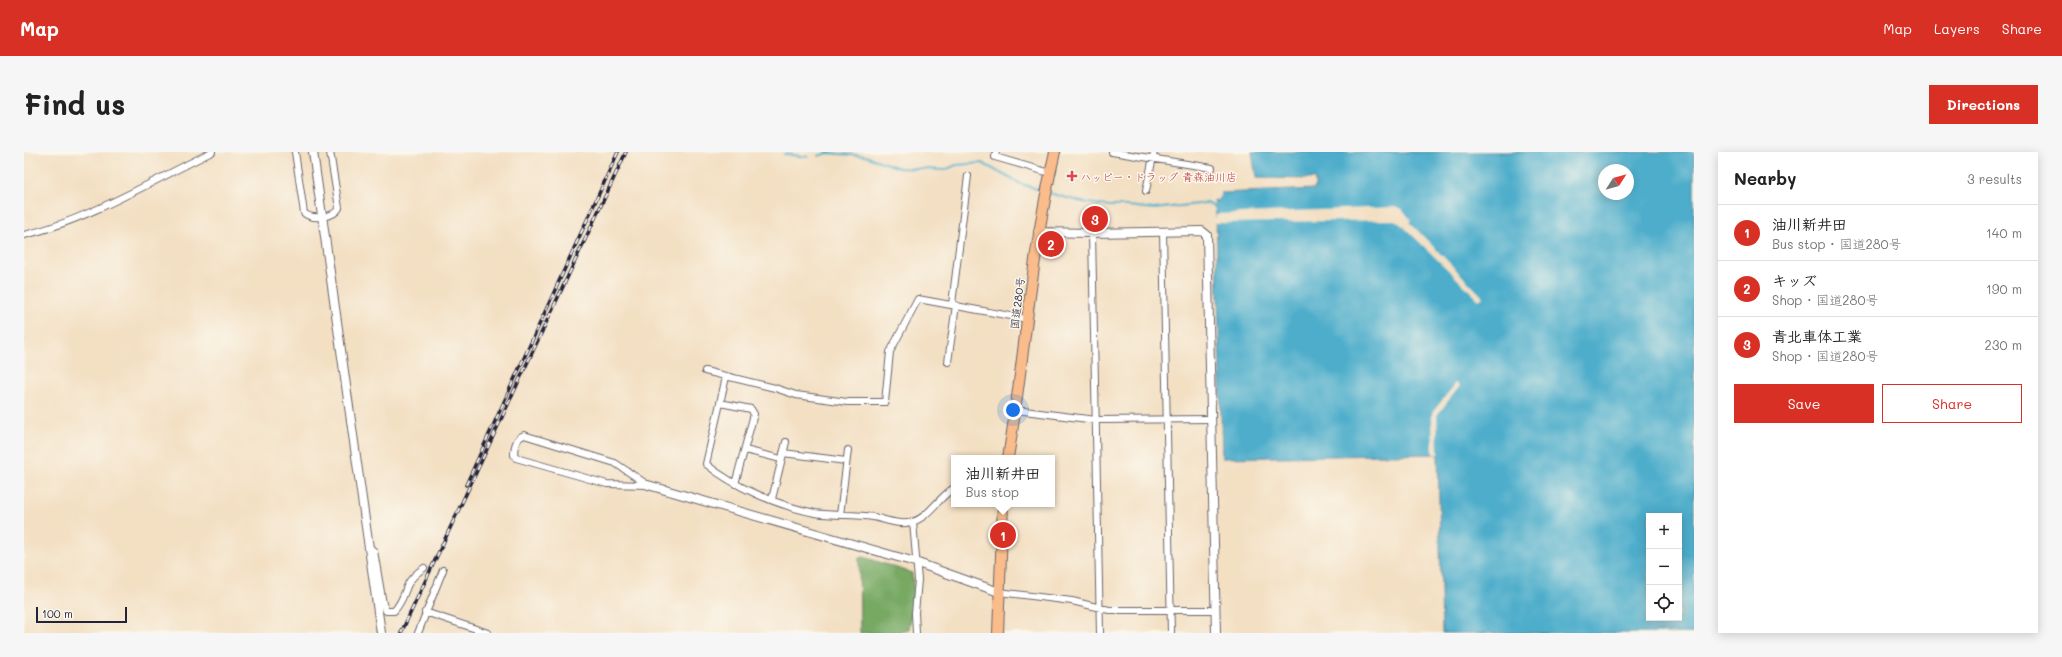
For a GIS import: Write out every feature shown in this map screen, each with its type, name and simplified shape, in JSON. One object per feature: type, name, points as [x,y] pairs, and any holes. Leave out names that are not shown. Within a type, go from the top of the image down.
[{"type":"highway","name":"国道280号","points":[[1008,455],[1016,410],[1038,232],[1055,152]]},
{"type":"highway","points":[[998,633],[1004,507]]},
{"type":"street","points":[[24,235],[49,229],[86,213],[212,152]]},
{"type":"street","points":[[295,152],[304,213],[308,216],[333,214],[337,212],[339,208],[330,152]]},
{"type":"street","points":[[312,152],[381,633]]},
{"type":"street","points":[[996,152],[994,157],[1050,173]]},
{"type":"street","points":[[1112,152],[1154,155],[1212,168]]},
{"type":"street","points":[[1146,191],[1154,155]]},
{"type":"street","points":[[948,362],[968,176]]},
{"type":"street","points":[[1163,231],[1171,633]]},
{"type":"street","points":[[1038,232],[1092,233],[1202,231],[1207,235],[1216,633]]},
{"type":"street","points":[[1092,233],[1100,633]]},
{"type":"street","points":[[705,371],[775,388],[796,395],[847,402],[885,402],[890,352],[918,299],[1027,319]]},
{"type":"street","points":[[726,377],[706,464],[735,484],[772,499],[815,513],[872,517],[913,522],[951,490]]},
{"type":"street","points":[[720,403],[751,409],[754,414],[735,484]]},
{"type":"street","points":[[1016,410],[1096,420],[1211,418]]},
{"type":"street","points":[[648,485],[615,463],[524,435],[519,437],[517,440],[514,455],[516,458],[607,484],[648,485],[915,562],[999,592],[1072,601],[1109,610],[1216,610]]},
{"type":"street","points":[[772,499],[786,442]]},
{"type":"street","points":[[745,450],[781,460]]},
{"type":"street","points":[[840,515],[848,450]]},
{"type":"street","points":[[783,453],[846,461]]},
{"type":"street","points":[[913,522],[915,562],[918,580],[915,613],[916,633]]},
{"type":"street","points":[[369,547],[374,551],[383,604],[386,611],[394,611],[402,602],[406,585],[413,575],[424,568]]},
{"type":"street","points":[[418,633],[425,612],[443,570]]},
{"type":"street","points":[[425,612],[488,633]]},
{"type":"green space","points":[[864,557],[912,573],[914,596],[909,629],[896,633],[860,633],[859,558]]},
{"type":"water","points":[[1252,152],[1694,152],[1694,633],[1442,633],[1438,454],[1222,458],[1216,214],[1214,200],[1219,201],[1221,193],[1315,189],[1315,179],[1256,178]]},
{"type":"pier","points":[[1397,207],[1403,210],[1411,220],[1409,222],[1483,297],[1479,300],[1395,220],[1216,223],[1216,214]]},
{"type":"pier","points":[[1456,383],[1460,386],[1437,415],[1438,454],[1433,454],[1432,413]]},
{"type":"waterway","points":[[818,156],[828,153],[865,156],[899,168],[945,170],[956,165],[982,163],[1019,183],[1043,191]]},
{"type":"waterway","points":[[784,154],[808,157]]},
{"type":"waterway","points":[[1049,193],[1082,202],[1108,206],[1129,206],[1154,209],[1207,203],[1215,207]]},
{"type":"railway","points":[[466,485],[618,152]]},
{"type":"railway","points":[[401,633],[626,152]]},
{"type":"place","name":"ハッピー・ドラッグ 青森油川店","points":[[1072,176]]},
{"type":"place","name":"青北車体工業","points":[[1095,219]]},
{"type":"place","name":"キッズ","points":[[1051,244]]},
{"type":"place","name":"油川新井田","points":[[1003,535]]}]
